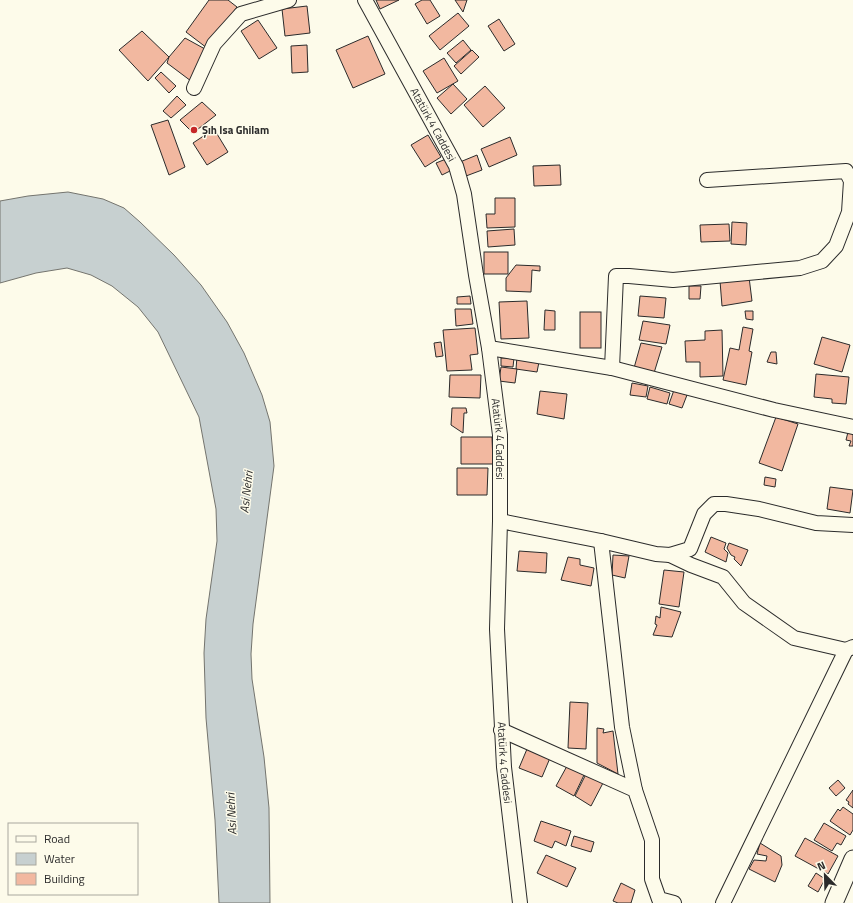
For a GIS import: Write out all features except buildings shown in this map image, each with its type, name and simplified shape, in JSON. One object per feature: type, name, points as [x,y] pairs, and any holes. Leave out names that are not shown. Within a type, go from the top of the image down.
[{"type":"main road","points":[[834,903],[853,859]]},
{"type":"street","points":[[194,88],[214,44],[241,14],[288,0]]},
{"type":"street","name":"Atatürk 4 Caddesi","points":[[365,0],[456,166],[464,194],[489,348],[500,434],[500,521],[497,629],[504,767],[520,903]]},
{"type":"street","points":[[612,368],[616,276],[673,280],[800,268],[822,261],[836,246],[849,212],[851,181],[846,172],[707,180]]},
{"type":"street","points":[[489,348],[612,368],[774,410],[853,427]]},
{"type":"street","points":[[500,521],[601,541],[656,554],[670,555],[690,549],[704,514],[714,504],[726,504],[759,509],[816,523],[853,525]]},
{"type":"street","points":[[601,541],[622,727],[635,790],[652,840],[652,879],[659,899],[674,903]]},
{"type":"street","points":[[670,555],[723,577],[744,603],[794,638],[849,648],[723,903]]},
{"type":"street","points":[[502,730],[635,790]]},
{"type":"water","name":"Asi Nehri","points":[[68,192],[103,199],[124,208],[174,255],[201,285],[227,322],[244,353],[262,395],[270,422],[274,466],[253,624],[251,654],[252,679],[264,757],[269,808],[270,903],[219,903],[215,820],[206,718],[204,653],[206,619],[217,541],[216,509],[199,417],[158,332],[138,307],[112,286],[91,275],[67,268],[36,273],[0,283],[0,201],[28,196]]},
{"type":"place","name":"Şıh Isa Ghilam","points":[[194,130]]}]
